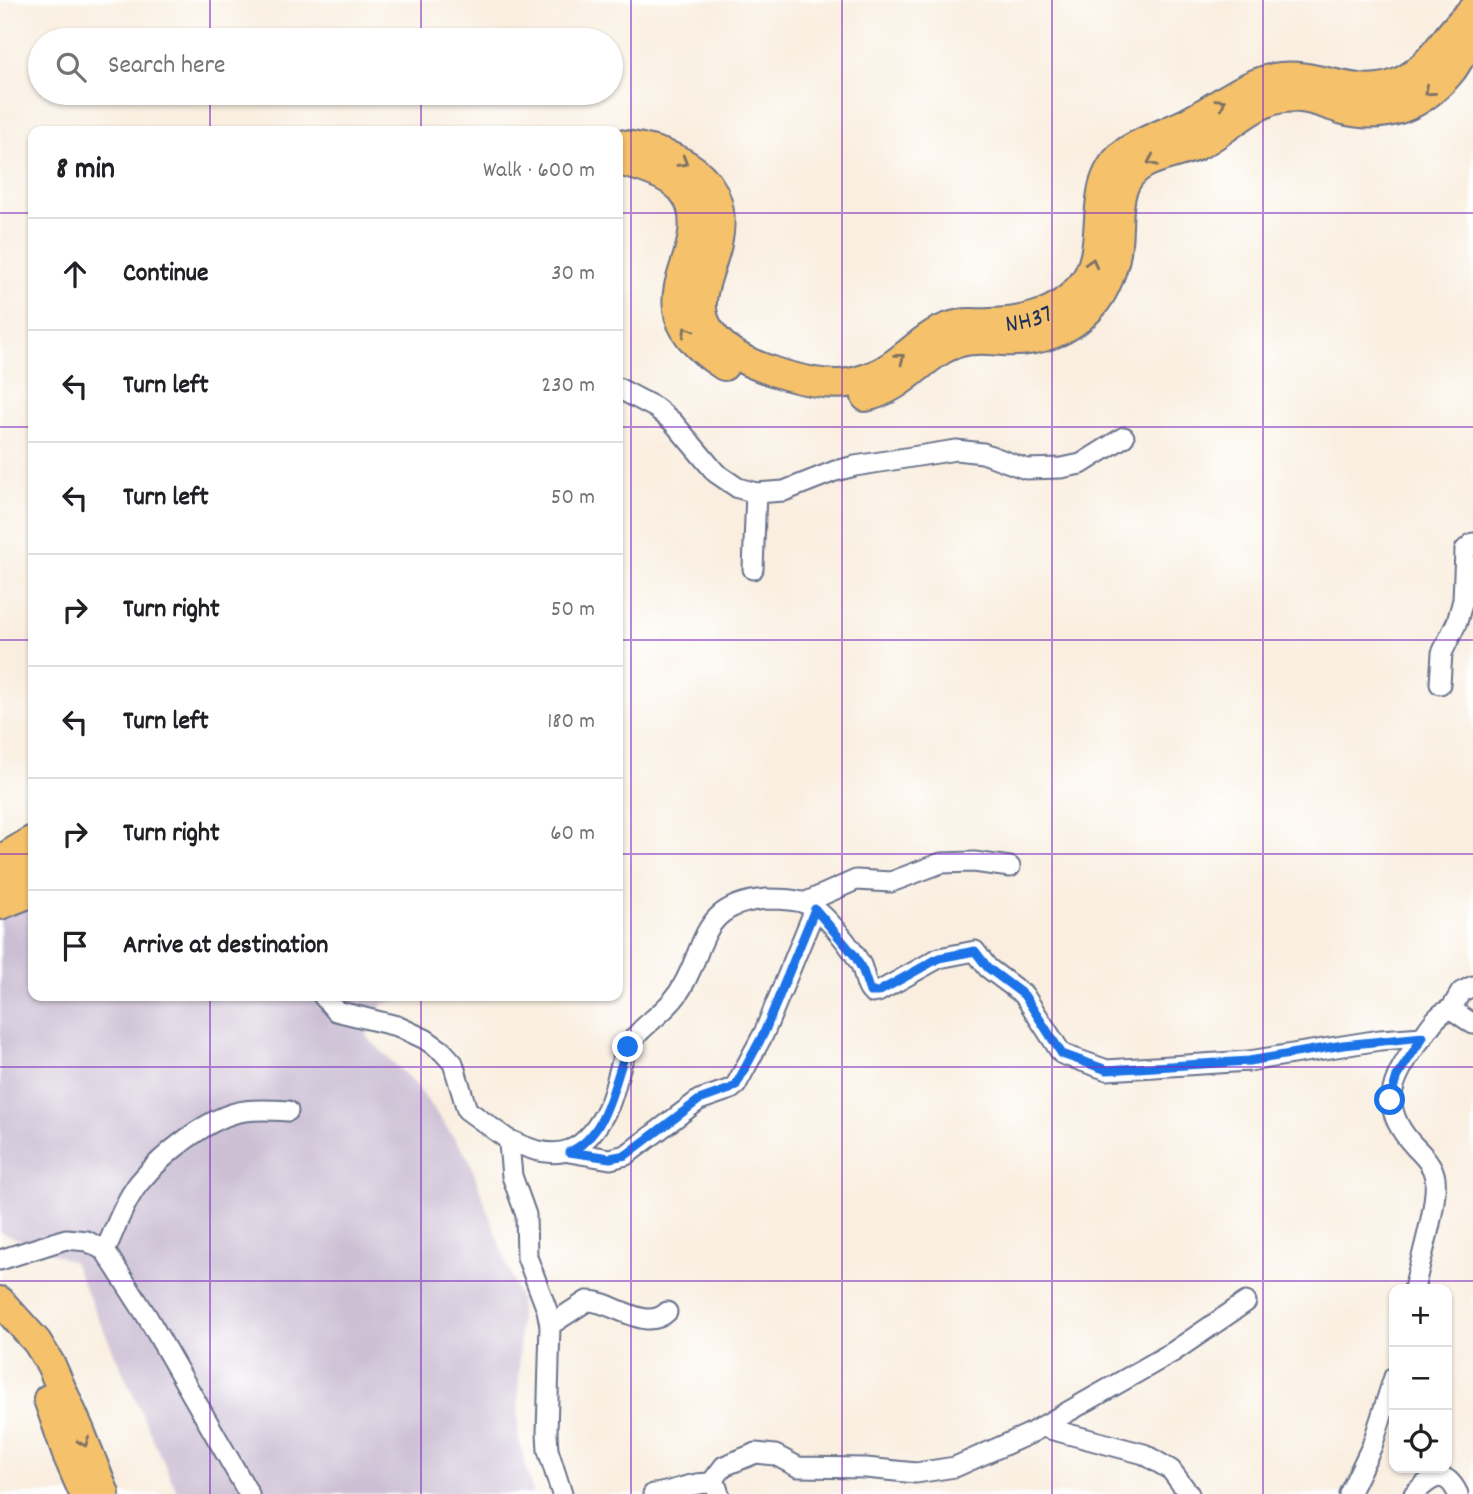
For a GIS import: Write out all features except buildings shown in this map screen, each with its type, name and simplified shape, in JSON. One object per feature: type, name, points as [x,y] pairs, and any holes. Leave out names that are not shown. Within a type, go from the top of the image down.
[{"type":"highway","name":"NH37","points":[[623,145],[643,147],[686,163],[700,174],[713,192],[719,208],[717,244],[702,287],[701,303],[705,322],[714,337],[729,351],[756,365],[789,377],[847,383],[884,370],[925,338],[940,330],[961,324],[1014,323],[1053,311],[1068,299],[1082,284],[1092,267],[1097,245],[1100,195],[1105,177],[1115,162],[1128,151],[1265,80],[1302,78],[1369,90],[1400,82],[1428,62],[1473,10]]},
{"type":"highway","name":"NH37","points":[[623,163],[665,176],[689,198],[695,227],[678,291],[678,309],[684,328],[694,343],[710,358],[738,375],[758,383],[797,396],[850,400],[894,387],[939,352],[961,342],[986,339],[1034,340],[1053,335],[1074,321],[1092,305],[1107,282],[1115,258],[1120,192],[1129,176],[1144,164],[1196,146],[1258,106],[1277,99],[1296,96],[1366,114],[1387,113],[1408,107],[1427,94],[1452,70],[1473,40]]},
{"type":"highway","points":[[0,882],[13,878],[17,853]]},
{"type":"highway","points":[[0,905],[28,894]]},
{"type":"highway","points":[[0,1301],[37,1342],[51,1365],[104,1494]]},
{"type":"highway","points":[[0,1326],[17,1345],[47,1395],[84,1494]]},
{"type":"street","points":[[623,391],[656,408],[673,422],[716,473],[738,488],[756,493],[784,491],[855,466],[956,450],[983,453],[1026,469],[1061,468],[1081,464],[1124,437]]},
{"type":"street","points":[[753,569],[756,493]]},
{"type":"street","points":[[1440,684],[1442,653],[1457,622],[1463,600],[1465,550],[1473,543]]},
{"type":"street","points":[[328,1001],[337,1011],[397,1026],[425,1039],[442,1051],[453,1063],[467,1110],[510,1142],[534,1151],[569,1152],[610,1158],[626,1155],[699,1100],[736,1085],[764,1033],[810,906],[856,880],[891,882],[941,863],[974,862],[1010,867]]},
{"type":"street","points":[[569,1152],[583,1143],[597,1125],[609,1105],[628,1047],[647,1022],[668,1007],[679,993],[703,937],[725,910],[752,900],[773,899],[810,906],[855,956],[870,992],[878,992],[939,958],[975,951],[988,968],[1024,995],[1062,1054],[1107,1070],[1249,1061],[1367,1042],[1423,1037]]},
{"type":"street","points":[[1415,1284],[1429,1222],[1435,1175],[1425,1158],[1402,1134],[1395,1122],[1390,1100],[1397,1076],[1423,1037],[1440,1014],[1451,1009],[1461,992],[1473,986]]},
{"type":"street","points":[[1451,1009],[1473,1024]]},
{"type":"street","points":[[105,1251],[138,1184],[171,1152],[203,1128],[226,1116],[254,1110],[289,1111]]},
{"type":"street","points":[[510,1142],[512,1176],[526,1216],[527,1257],[550,1325],[548,1450],[562,1494]]},
{"type":"street","points":[[0,1260],[66,1239],[87,1241],[105,1251],[148,1318],[249,1494]]},
{"type":"street","points":[[550,1325],[587,1301],[598,1302],[642,1318],[658,1318],[667,1312]]},
{"type":"street","points":[[653,1494],[674,1492],[693,1484],[715,1488],[720,1470],[729,1463],[755,1453],[775,1455],[797,1467],[866,1468],[916,1473],[944,1470],[1042,1427],[1173,1352],[1246,1302]]},
{"type":"street","points":[[1349,1494],[1372,1446],[1389,1393]]},
{"type":"street","points":[[1042,1427],[1144,1454],[1171,1470],[1189,1494]]},
{"type":"street","points":[[1415,1494],[1434,1477],[1440,1476],[1450,1481],[1458,1494]]},
{"type":"shaded area","points":[[28,908],[28,1001],[394,1001],[382,1004],[366,1036],[417,1086],[469,1159],[520,1301],[518,1436],[533,1494],[178,1494],[73,1262],[0,1232],[0,915]]},
{"type":"route","points":[[628,1047],[609,1105],[583,1143],[569,1152],[619,1158],[638,1148],[686,1108],[707,1095],[736,1085],[764,1033],[815,909],[860,963],[870,992],[878,992],[939,958],[972,950],[988,968],[1024,995],[1062,1054],[1107,1070],[1249,1061],[1343,1045],[1423,1037],[1397,1076],[1390,1100]]}]
